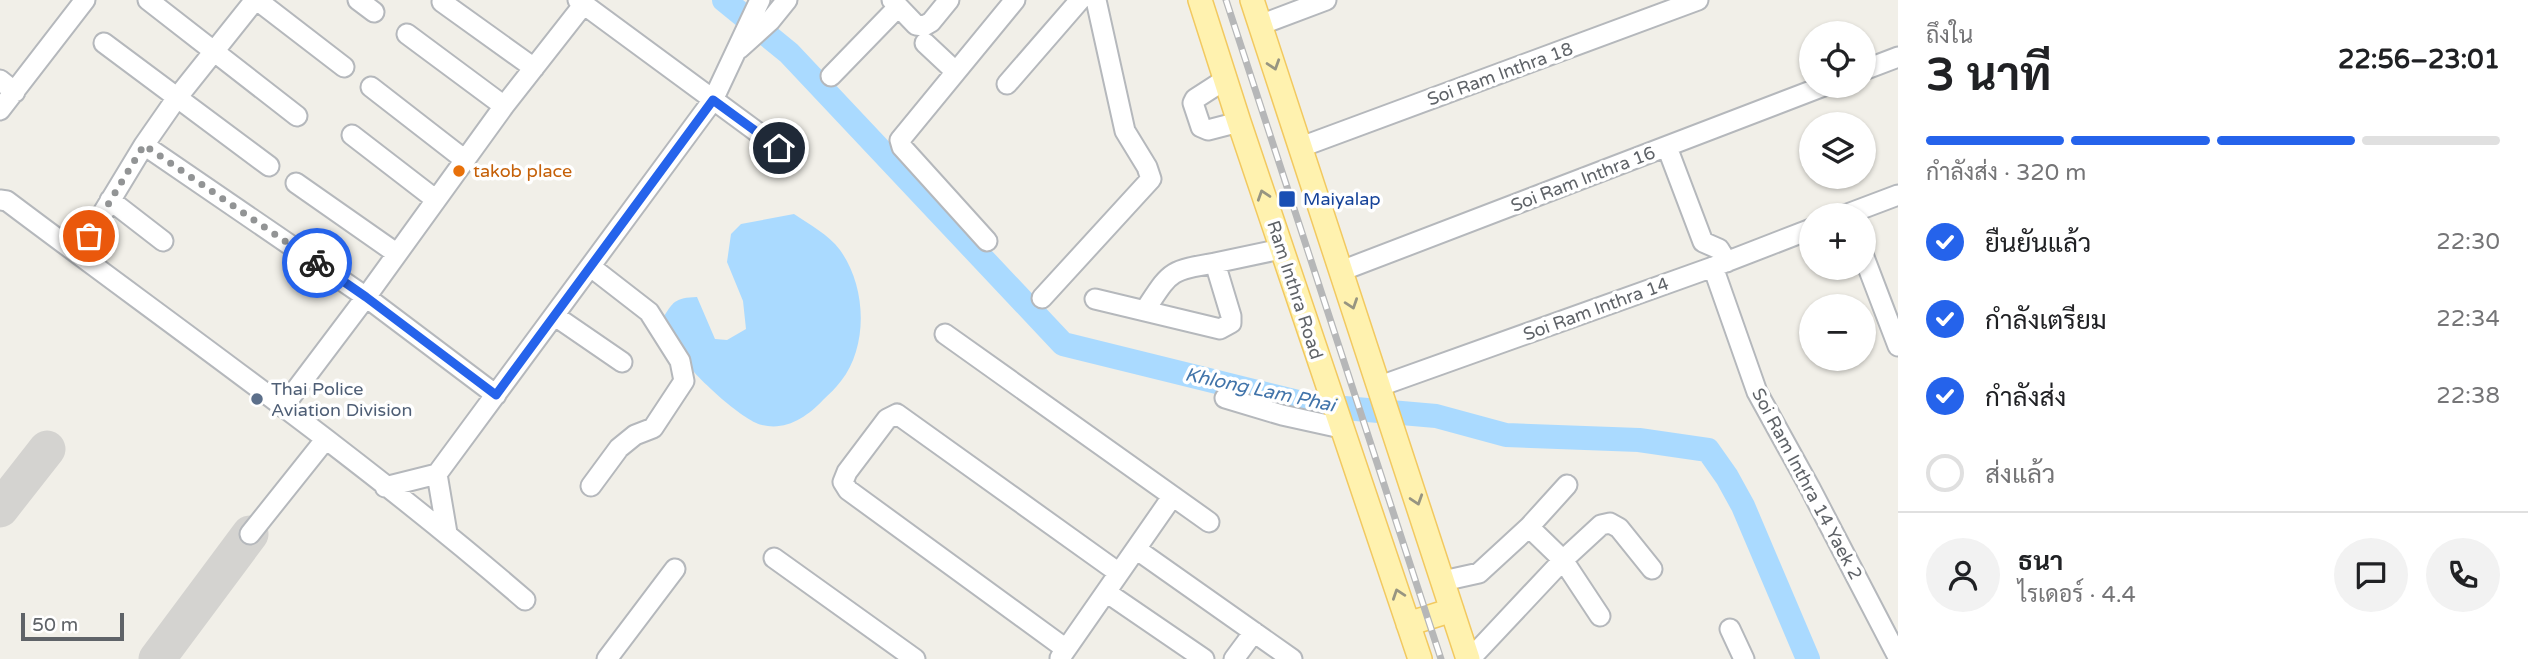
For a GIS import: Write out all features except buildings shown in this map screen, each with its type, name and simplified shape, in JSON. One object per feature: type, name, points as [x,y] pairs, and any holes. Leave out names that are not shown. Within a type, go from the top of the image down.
[{"type":"main road","name":"Ram Inthra Road","points":[[1200,0],[1238,122],[1420,659]]},
{"type":"main road","points":[[1252,0],[1469,659]]},
{"type":"main road","points":[[1408,624],[1452,610]]},
{"type":"street","points":[[148,0],[297,116]]},
{"type":"street","points":[[78,254],[144,145],[176,99],[256,0],[344,68]]},
{"type":"street","points":[[358,0],[374,12]]},
{"type":"street","points":[[385,487],[437,474],[713,100],[734,53],[759,16],[787,0]]},
{"type":"street","points":[[831,76],[895,3],[916,25],[924,26],[931,22],[949,0]]},
{"type":"street","points":[[987,241],[902,147],[900,140],[1015,0]]},
{"type":"street","points":[[1007,84],[1080,0]]},
{"type":"street","points":[[1042,298],[1151,178],[1125,131],[1096,0]]},
{"type":"street","points":[[1260,25],[1304,4],[1326,0]]},
{"type":"street","name":"Soi Ram Inthra 18","points":[[1301,148],[1698,0]]},
{"type":"street","points":[[0,110],[7,86],[83,1]]},
{"type":"street","points":[[442,2],[534,68]]},
{"type":"street","points":[[283,407],[581,2],[779,148]]},
{"type":"street","points":[[407,34],[504,106]]},
{"type":"street","points":[[104,43],[269,166]]},
{"type":"street","points":[[925,43],[956,72]]},
{"type":"street","points":[[1876,65],[1898,57]]},
{"type":"street","points":[[1226,79],[1193,103],[1201,127],[1208,130],[1238,122]]},
{"type":"street","points":[[371,87],[465,160]]},
{"type":"street","name":"Soi Ram Inthra 16","points":[[1341,271],[1799,96]]},
{"type":"street","points":[[352,135],[435,200]]},
{"type":"street","points":[[144,145],[366,297],[496,395]]},
{"type":"street","points":[[1667,147],[1703,242],[1719,249],[1720,264]]},
{"type":"street","points":[[296,183],[396,253]]},
{"type":"street","points":[[1876,204],[1898,195]]},
{"type":"street","points":[[110,200],[163,241]]},
{"type":"street","points":[[0,201],[7,201],[283,407],[447,533],[525,600]]},
{"type":"street","name":"Soi Ram Inthra 14","points":[[1383,395],[1799,234]]},
{"type":"street","points":[[1144,310],[1164,280],[1179,269],[1281,249]]},
{"type":"street","points":[[1095,299],[1220,329],[1227,327],[1231,323],[1231,316],[1215,263]]},
{"type":"street","name":"Soi Ram Inthra 14 Yaek 2","points":[[1720,264],[1757,391],[1898,657]]},
{"type":"street","points":[[591,267],[649,312],[680,361],[684,381],[653,428],[635,435],[619,448],[591,486]]},
{"type":"street","points":[[1873,280],[1898,346]]},
{"type":"street","points":[[555,316],[622,362]]},
{"type":"street","points":[[945,334],[1209,522]]},
{"type":"street","points":[[1225,398],[1282,415],[1336,415]]},
{"type":"street","points":[[1119,573],[897,414],[887,419],[846,472],[843,482],[848,490],[1063,654],[1172,497]]},
{"type":"street","points":[[250,534],[325,440]]},
{"type":"street","points":[[437,474],[447,533]]},
{"type":"street","points":[[1443,581],[1479,573],[1529,527],[1567,485]]},
{"type":"street","points":[[1469,659],[1563,559],[1601,525],[1610,523],[1619,528],[1652,569]]},
{"type":"street","points":[[1529,527],[1563,559],[1600,616]]},
{"type":"street","points":[[1136,550],[1292,659]]},
{"type":"street","points":[[774,558],[915,659]]},
{"type":"street","points":[[607,659],[675,569]]},
{"type":"street","points":[[1106,592],[1204,659]]},
{"type":"street","points":[[1730,629],[1744,659]]},
{"type":"street","points":[[1234,659],[1254,632]]},
{"type":"water","points":[[794,214],[830,239],[849,264],[859,298],[860,333],[850,367],[835,389],[817,406],[788,424],[762,425],[743,415],[707,385],[682,357],[662,320],[675,302],[697,297],[715,339],[727,340],[746,329],[743,301],[727,262],[731,234],[741,224]]},
{"type":"waterway","name":"Khlong Lam Phai","points":[[724,0],[789,53],[1063,344],[1310,405],[1436,416],[1506,435],[1639,440],[1708,450],[1743,506],[1808,659]]},
{"type":"taxiway","points":[[0,509],[47,449]]},
{"type":"taxiway","points":[[157,659],[250,534]]},
{"type":"railway","points":[[1226,0],[1441,659]]},
{"type":"way so far","points":[[89,236],[144,145],[317,263]]},
{"type":"place","name":"takob place","points":[[459,171]]},
{"type":"place","name":"Maiyalap","points":[[1287,199]]},
{"type":"place","name":"Thai Police Aviation Division","points":[[257,399]]},
{"type":"route","points":[[317,263],[496,395],[713,100],[779,148]]}]
